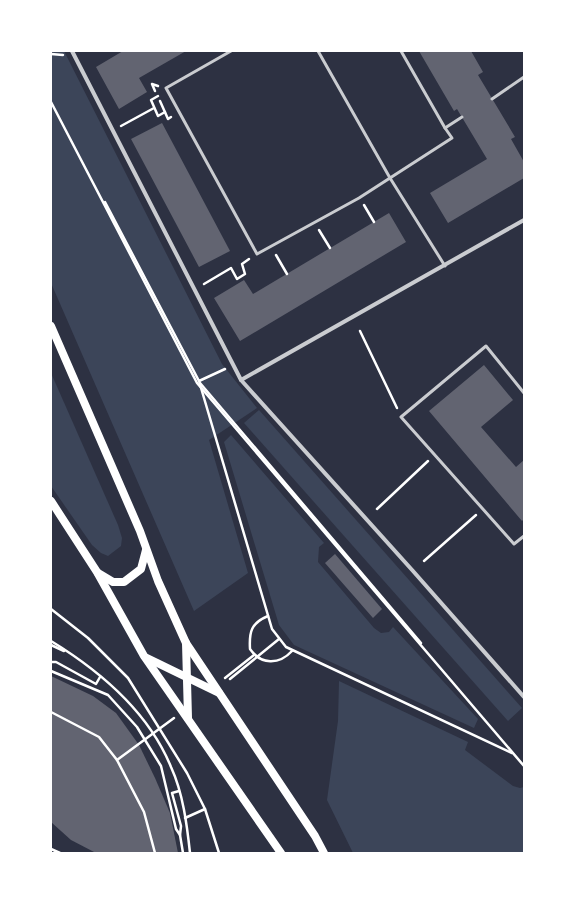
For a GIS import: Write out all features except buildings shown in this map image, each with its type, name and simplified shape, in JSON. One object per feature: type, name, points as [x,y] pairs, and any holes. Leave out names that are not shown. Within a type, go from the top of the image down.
[{"type":"main road","points":[[51,326],[140,530],[158,582],[186,643],[315,836],[324,853]]},
{"type":"main road","points":[[51,501],[97,572],[144,656],[281,853]]},
{"type":"main road","points":[[97,572],[113,582],[124,582],[141,570],[146,550]]},
{"type":"main road","points":[[186,643],[188,719]]},
{"type":"main road","points":[[144,656],[220,694]]},
{"type":"main road","points":[[315,836],[320,853]]},
{"type":"street","points":[[72,51],[240,380],[419,577],[524,697]]},
{"type":"street","points":[[240,380],[445,266],[524,220]]},
{"type":"lane","points":[[231,51],[166,88],[257,254],[359,198],[452,138],[401,51]]},
{"type":"lane","points":[[318,51],[390,178],[445,266]]},
{"type":"lane","points":[[492,99],[524,77]]},
{"type":"lane","points":[[445,128],[462,117]]},
{"type":"lane","points":[[524,393],[486,346],[401,417],[514,544],[524,536]]},
{"type":"path","points":[[158,96],[151,100],[154,108],[158,116],[165,112]]},
{"type":"path","points":[[51,99],[199,381],[515,755]]},
{"type":"path","points":[[51,102],[200,386],[524,765]]},
{"type":"path","points":[[120,127],[154,108]]},
{"type":"path","points":[[359,198],[374,222]]},
{"type":"path","points":[[314,222],[330,248]]},
{"type":"path","points":[[271,246],[287,274]]},
{"type":"path","points":[[203,284],[231,268],[237,279],[245,274],[242,264]]},
{"type":"path","points":[[360,331],[401,417]]},
{"type":"path","points":[[199,381],[233,366]]},
{"type":"path","points":[[199,381],[272,629],[279,639],[292,651],[515,755]]},
{"type":"path","points":[[376,509],[435,455]]},
{"type":"path","points":[[424,561],[482,509]]},
{"type":"path","points":[[51,609],[88,638],[128,678],[187,772],[205,809],[218,853]]},
{"type":"path","points":[[268,616],[258,620],[252,627],[250,649],[261,659],[270,662],[279,661],[292,651]]},
{"type":"path","points":[[230,679],[279,639]]},
{"type":"path","points":[[51,641],[100,677],[131,705],[154,734],[172,767],[185,818],[190,853]]},
{"type":"path","points":[[51,645],[73,656]]},
{"type":"path","points":[[51,662],[56,662],[96,684],[100,677]]},
{"type":"path","points":[[51,671],[108,695],[137,727],[161,766],[176,829],[180,835]]},
{"type":"path","points":[[51,712],[99,737],[117,760],[144,812],[155,853]]},
{"type":"path","points":[[117,760],[139,745]]},
{"type":"path","points":[[179,791],[172,793],[181,826],[180,835],[183,853]]},
{"type":"path","points":[[185,818],[205,809]]},
{"type":"path","points":[[51,849],[60,853]]},
{"type":"shaded area","points":[[51,51],[64,51],[222,364],[257,408],[209,440],[248,573],[194,611],[51,283]]},
{"type":"shaded area","points":[[51,373],[118,525],[122,538],[121,546],[108,556],[101,553],[92,545],[51,486]]},
{"type":"shaded area","points":[[259,410],[522,708],[508,721],[244,423]]},
{"type":"shaded area","points":[[231,435],[324,543],[319,547],[318,562],[374,628],[381,633],[389,632],[393,627],[478,719],[474,728],[294,645],[279,625],[224,442]]},
{"type":"shaded area","points":[[339,681],[468,742],[465,750],[513,786],[520,788],[524,787],[524,853],[353,853],[327,800],[338,721]]}]
